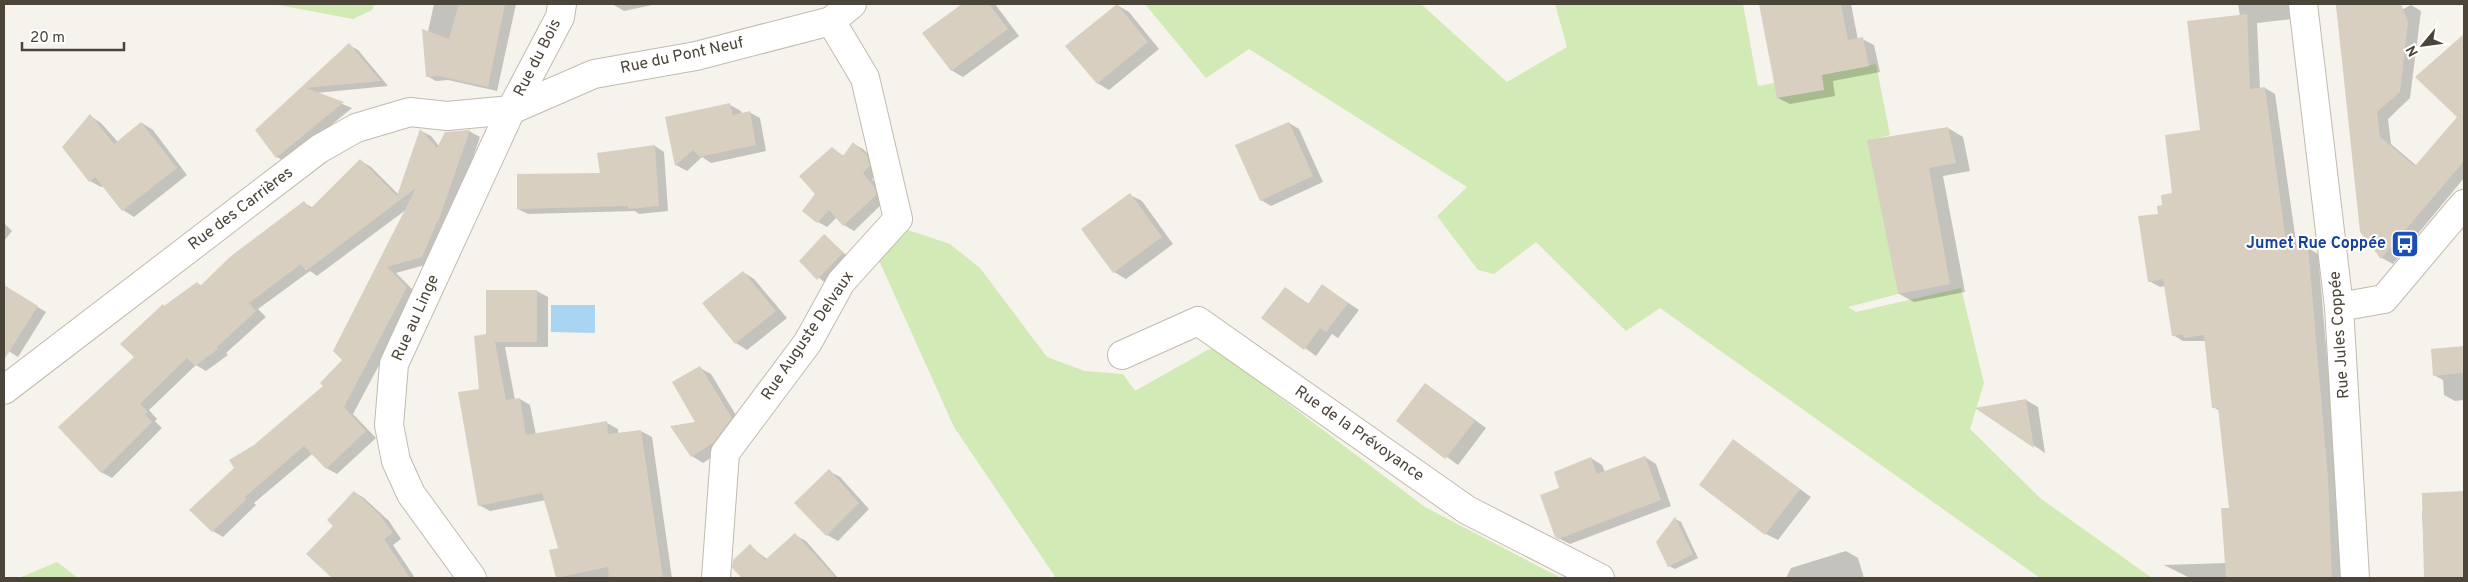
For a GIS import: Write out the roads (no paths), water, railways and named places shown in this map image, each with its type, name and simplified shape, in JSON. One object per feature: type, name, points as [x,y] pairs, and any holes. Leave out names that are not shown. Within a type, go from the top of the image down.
[{"type":"street","name":"Rue du Bois","points":[[511,110],[560,17],[562,4]]},
{"type":"street","name":"Rue du Pont Neuf","points":[[511,110],[594,74],[696,56],[831,20],[852,4]]},
{"type":"street","name":"Rue Jules Coppée","points":[[2303,4],[2339,307],[2355,578]]},
{"type":"street","name":"Rue Auguste Delvaux","points":[[716,578],[725,453],[808,342],[841,282],[898,219],[865,78],[831,20]]},
{"type":"street","name":"Rue des Carrières","points":[[4,390],[319,149],[356,128],[410,112],[447,116],[511,110]]},
{"type":"street","name":"Rue au Linge","points":[[472,578],[411,494],[396,461],[389,425],[394,364],[511,110]]},
{"type":"street","points":[[2339,307],[2384,299],[2464,204]]},
{"type":"street","name":"Rue de la Prévoyance","points":[[1122,355],[1198,321],[1467,510],[1600,578]]},
{"type":"water","points":[[551,305],[595,305],[595,333],[551,332]]},
{"type":"place","name":"Jumet Rue Coppée","points":[[2405,244]]}]
